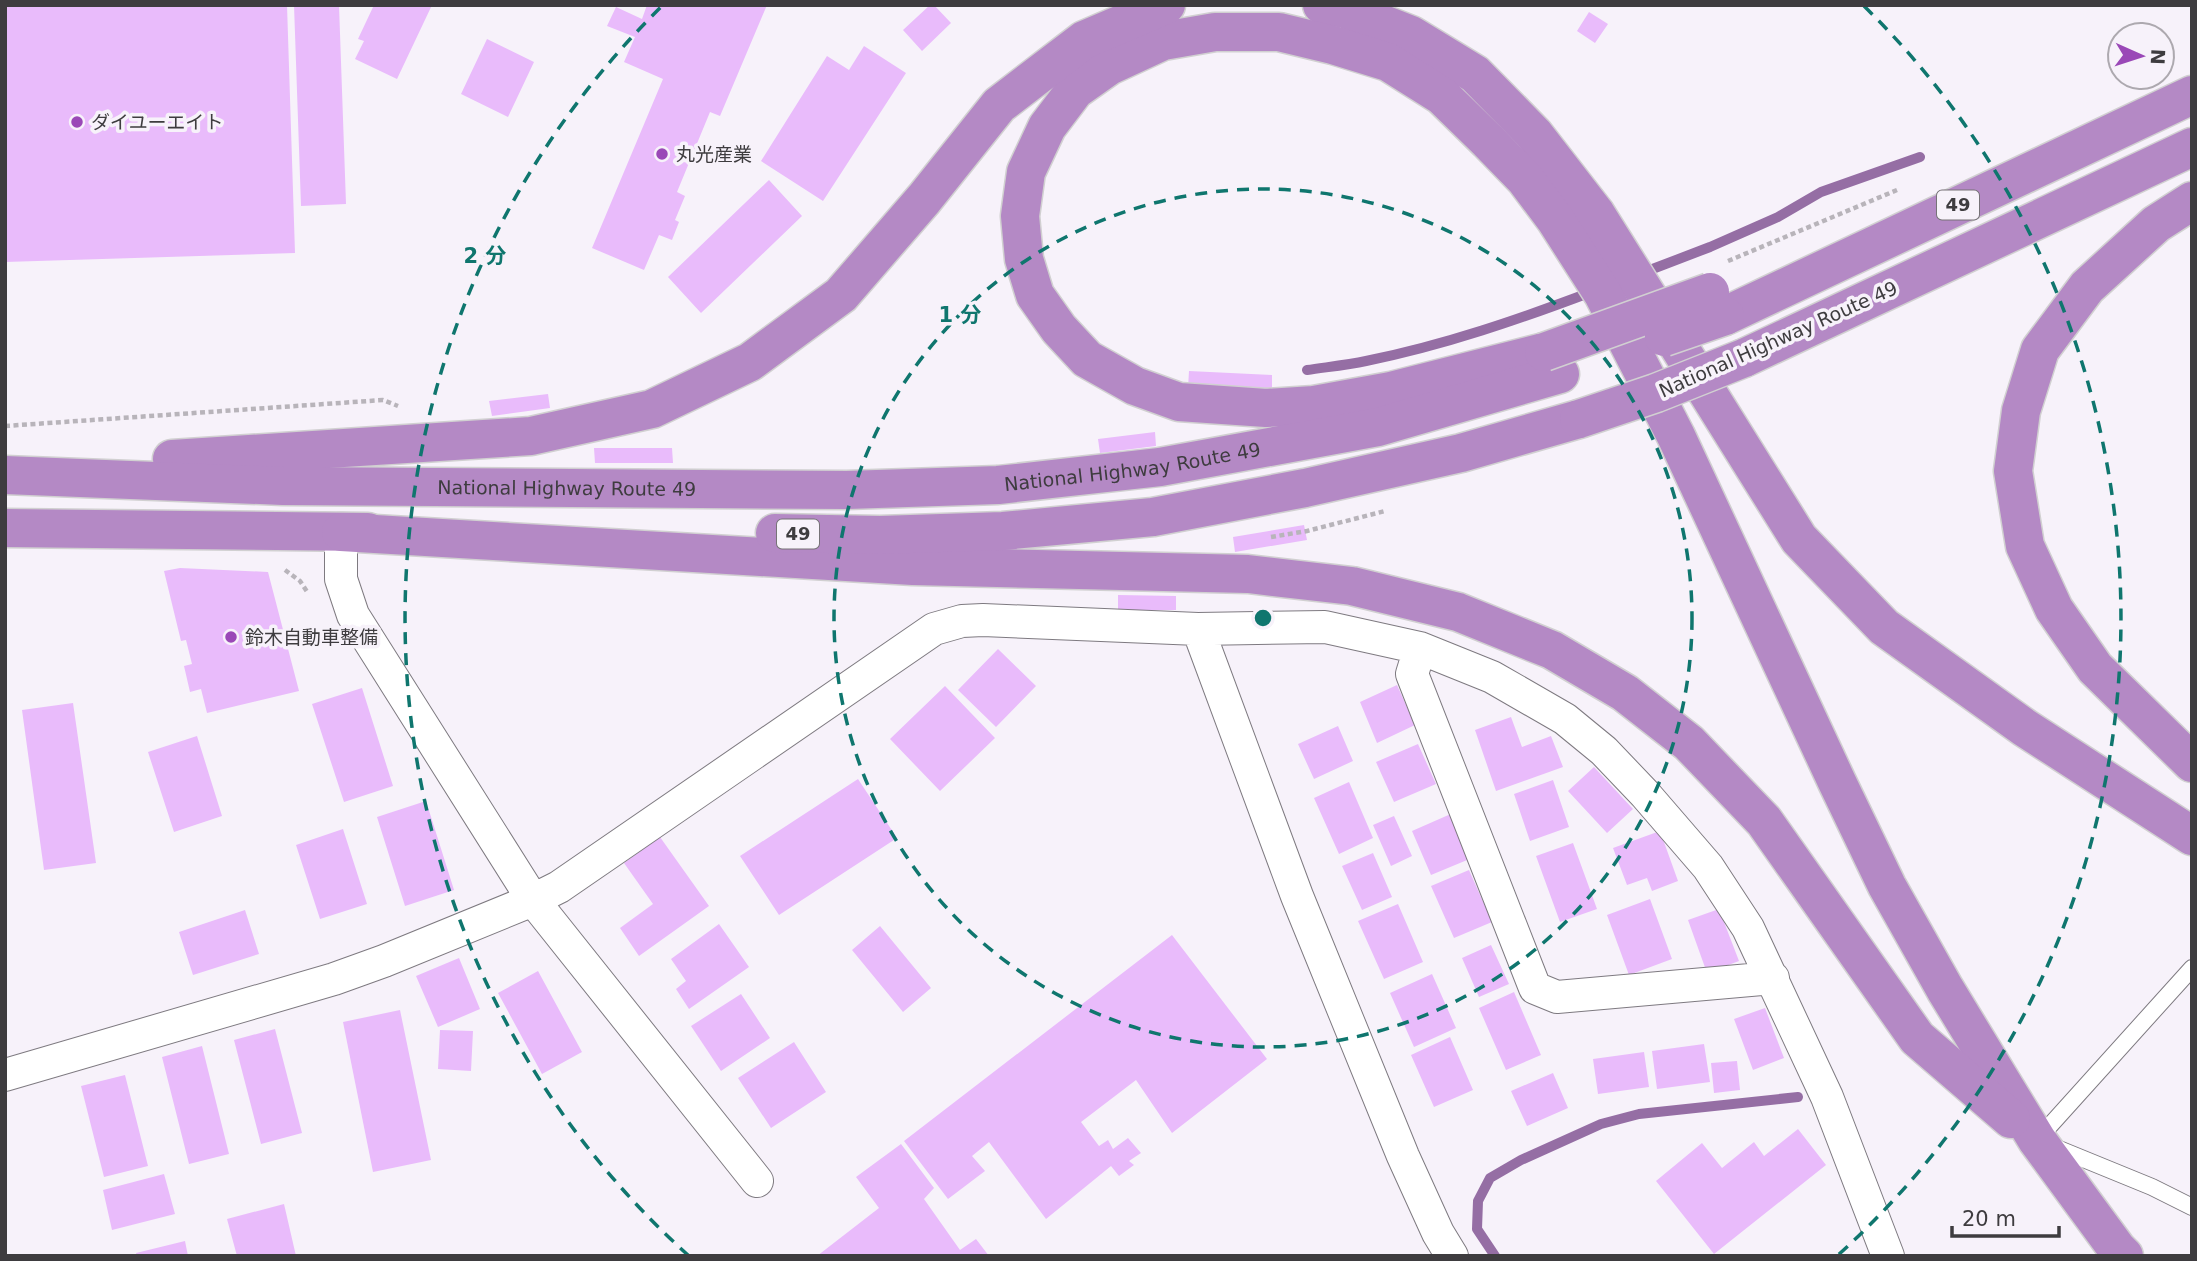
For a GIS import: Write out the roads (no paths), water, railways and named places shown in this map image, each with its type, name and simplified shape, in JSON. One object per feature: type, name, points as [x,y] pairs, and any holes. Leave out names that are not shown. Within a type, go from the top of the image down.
[{"type":"highway","points":[[5,468],[531,436],[652,409],[750,362],[841,295],[924,199],[999,105],[1084,40],[1166,5]]},
{"type":"highway","points":[[1322,5],[1345,9],[1411,35],[1475,74],[1534,134],[1596,214],[1799,540],[1884,627],[2025,727],[2192,836]]},
{"type":"highway","points":[[1552,363],[1314,405],[1266,408],[1179,402],[1135,386],[1087,359],[1059,329],[1035,295],[1024,259],[1020,216],[1026,172],[1047,127],[1075,90],[1109,66],[1163,40],[1215,32],[1279,32],[1388,62],[1442,96],[1489,141],[1525,179],[1555,219],[1603,294],[1676,436],[1887,886],[1945,989],[2036,1140],[2124,1256]]},
{"type":"highway","name":"49","points":[[1552,363],[1718,304],[1970,200],[2192,95]]},
{"type":"highway","name":"National Highway Route 49","points":[[5,528],[341,532],[668,531],[880,535],[1031,528],[1153,517],[1305,488],[1461,453],[1579,419],[1656,393],[1744,358],[2192,147]]},
{"type":"highway","points":[[2192,201],[2156,224],[2087,287],[2040,350],[2021,411],[2013,471],[2025,546],[2054,609],[2095,668],[2192,763]]},
{"type":"highway","name":"National Highway Route 49","points":[[5,475],[297,486],[847,491],[998,485],[1160,467],[1378,427],[1552,363]]},
{"type":"highway","points":[[341,532],[913,566],[1248,574],[1352,586],[1458,612],[1552,650],[1625,693],[1689,743],[1764,821],[1917,1038],[2036,1140]]},
{"type":"street","points":[[341,532],[341,579],[353,615],[533,900],[757,1181]]},
{"type":"street","points":[[5,1075],[334,979],[533,900],[559,887],[934,629],[962,621],[983,620],[1198,629],[1325,627],[1420,648],[1492,677],[1565,719],[1604,751],[1645,794],[1708,867],[1748,928],[1827,1097],[1888,1256]]},
{"type":"street","points":[[1198,629],[1297,895],[1403,1156],[1438,1233],[1452,1256]]},
{"type":"street","points":[[1420,648],[1412,674],[1535,988],[1557,997],[1773,978]]},
{"type":"lane","points":[[2192,968],[2036,1140],[2152,1187],[2192,1207]]},
{"type":"waterway","points":[[1642,273],[1778,217],[1821,192],[1920,157]]},
{"type":"waterway","points":[[1307,370],[1395,355],[1425,347],[1594,291]]},
{"type":"waterway","points":[[1495,1256],[1477,1229],[1478,1201],[1490,1178],[1521,1160],[1601,1124],[1639,1114],[1798,1097]]},
{"type":"place","name":"ダイユーエイト","points":[[77,122]]},
{"type":"place","name":"丸光産業","points":[[662,154]]},
{"type":"place","name":"鈴木自動車整備","points":[[231,637]]}]
